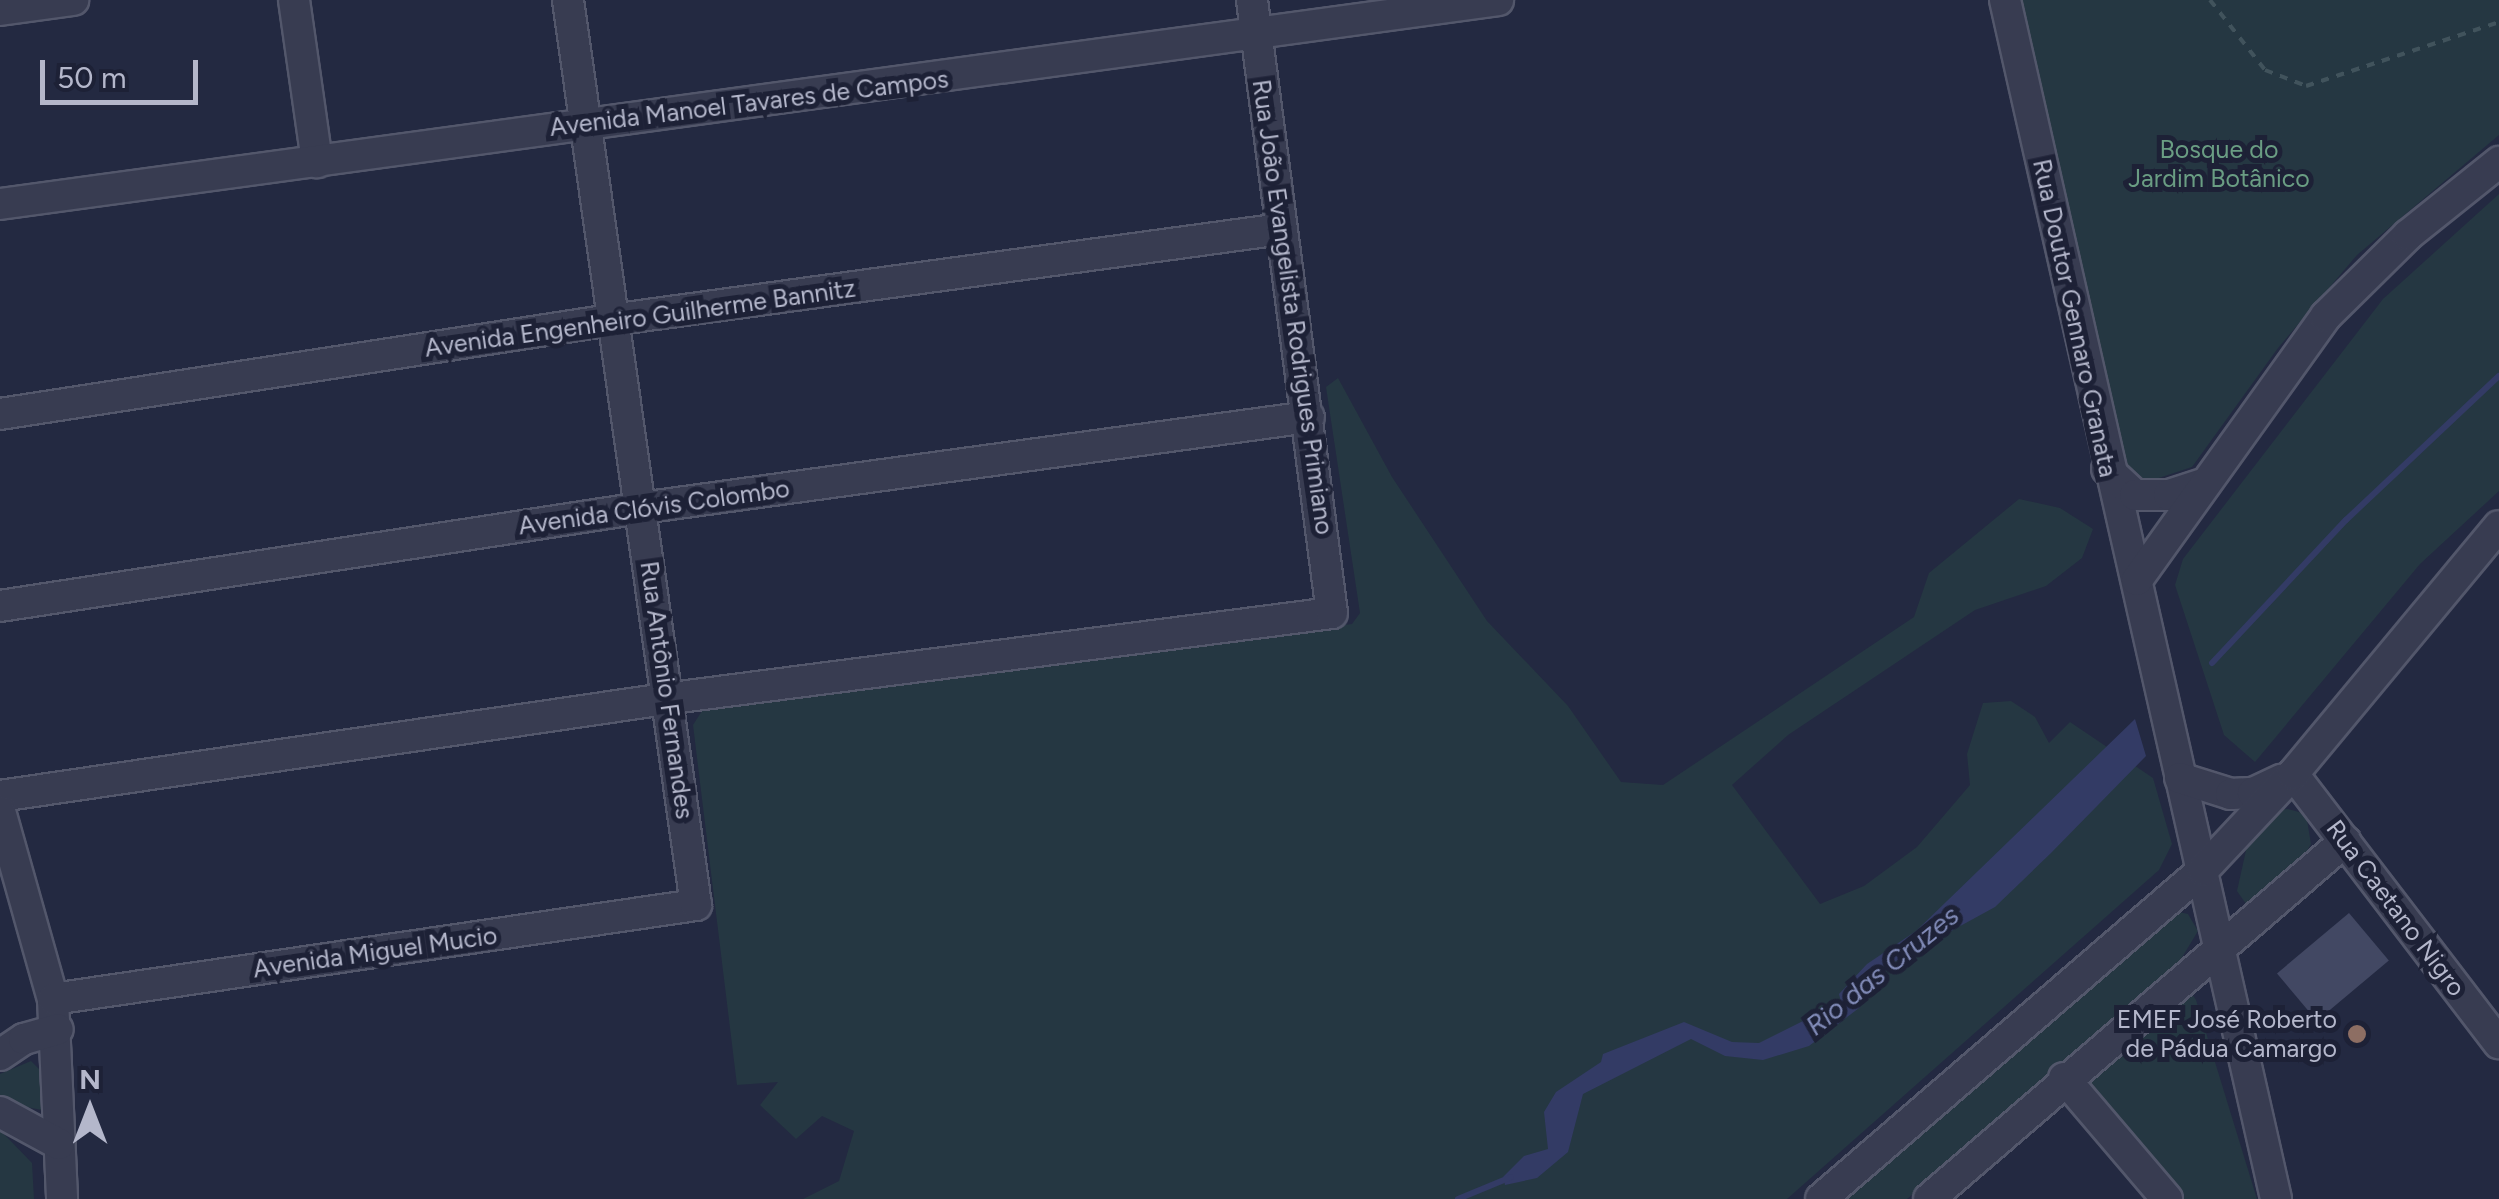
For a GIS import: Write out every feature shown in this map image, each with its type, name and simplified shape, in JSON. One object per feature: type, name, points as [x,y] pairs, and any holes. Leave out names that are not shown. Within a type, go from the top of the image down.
[{"type":"street","points":[[0,10],[74,0]]},
{"type":"street","points":[[294,0],[317,162]]},
{"type":"street","name":"Rua Antônio Fernandes","points":[[568,0],[611,320],[672,698],[696,906]]},
{"type":"street","name":"Rua João Evangelista Rodrigues Primiano","points":[[672,698],[1332,614],[1252,0]]},
{"type":"street","name":"Rua Doutor Gennaro Granata","points":[[2005,0],[2107,469],[2137,580],[2178,770]]},
{"type":"street","name":"Avenida Manoel Tavares de Campos","points":[[0,204],[1258,38],[1478,1]]},
{"type":"street","points":[[2137,580],[2200,485],[2326,316],[2408,235],[2499,162]]},
{"type":"street","name":"Avenida Engenheiro Guilherme Bannitz","points":[[0,414],[611,320],[1281,229]]},
{"type":"street","name":"Avenida Clóvis Colombo","points":[[0,606],[641,508],[1309,417]]},
{"type":"street","points":[[2107,469],[2136,495],[2168,495],[2200,485]]},
{"type":"street","points":[[1821,1199],[2203,870],[2292,774],[2499,526]]},
{"type":"street","points":[[0,796],[672,698]]},
{"type":"street","points":[[2178,770],[2230,794],[2252,793],[2292,774]]},
{"type":"street","points":[[2178,770],[2276,1199]]},
{"type":"street","name":"Rua Caetano Nigro","points":[[2292,774],[2499,1043]]},
{"type":"street","points":[[0,811],[53,998],[58,1030],[62,1199]]},
{"type":"street","points":[[1944,1195],[2064,1078],[2220,952],[2346,842]]},
{"type":"street","name":"Avenida Miguel Mucio","points":[[53,998],[696,906]]},
{"type":"street","points":[[0,1055],[24,1039],[58,1030]]},
{"type":"street","points":[[2064,1078],[2167,1199]]},
{"type":"street","points":[[0,1112],[60,1144]]},
{"type":"path","points":[[2210,0],[2265,70],[2306,86],[2499,22]]},
{"type":"green space","name":"Bosque do Jardim Botânico","points":[[2010,0],[2499,0],[2499,135],[2357,255],[2278,348],[2192,467],[2156,479],[2126,477]]},
{"type":"green space","points":[[2499,194],[2499,491],[2420,564],[2255,762],[2224,735],[2175,585],[2183,559],[2383,299]]},
{"type":"green space","points":[[1338,378],[1392,477],[1487,621],[1568,706],[1621,782],[1663,785],[1914,617],[1929,573],[2019,499],[2060,508],[2093,529],[2082,558],[2046,586],[1975,610],[1788,735],[1732,785],[1820,904],[1864,886],[1917,847],[1970,785],[1967,754],[1983,703],[2011,701],[2035,717],[2049,743],[2070,722],[2153,778],[2172,844],[2159,870],[1787,1199],[803,1199],[839,1181],[854,1131],[822,1116],[796,1139],[760,1105],[778,1082],[737,1085],[693,725],[702,711],[1352,624],[1360,613],[1326,387]]},
{"type":"green space","points":[[2273,810],[2306,814],[2311,844],[2302,860],[2246,904],[2237,891],[2247,846],[2258,824]]},
{"type":"green space","points":[[2174,911],[2188,914],[2198,931],[2178,964],[1907,1199],[1837,1199]]},
{"type":"green space","points":[[2190,991],[2257,1199],[2181,1199],[2087,1089],[2087,1075]]},
{"type":"green space","points":[[31,1061],[42,1072],[42,1110],[0,1102],[0,1074]]},
{"type":"green space","points":[[0,1130],[32,1163],[34,1199],[0,1199]]},
{"type":"water","points":[[2135,719],[2146,756],[2051,853],[1995,907],[1889,965],[1859,1008],[1809,1046],[1763,1060],[1725,1056],[1691,1039],[1583,1094],[1568,1152],[1537,1178],[1505,1185],[1503,1177],[1524,1156],[1548,1149],[1544,1112],[1556,1092],[1601,1062],[1603,1054],[1684,1022],[1732,1042],[1759,1043],[1841,1002],[1839,994],[1867,964],[1916,931]]},
{"type":"building","points":[[2349,913],[2389,960],[2317,1021],[2277,973]]},
{"type":"waterway","name":"Rio das Cruzes","points":[[2212,663],[2346,520],[2499,376]]},
{"type":"waterway","name":"Rio das Cruzes","points":[[1458,1199],[1511,1177]]},
{"type":"place","name":"EMEF José Roberto de Pádua Camargo","points":[[2357,1034]]}]
